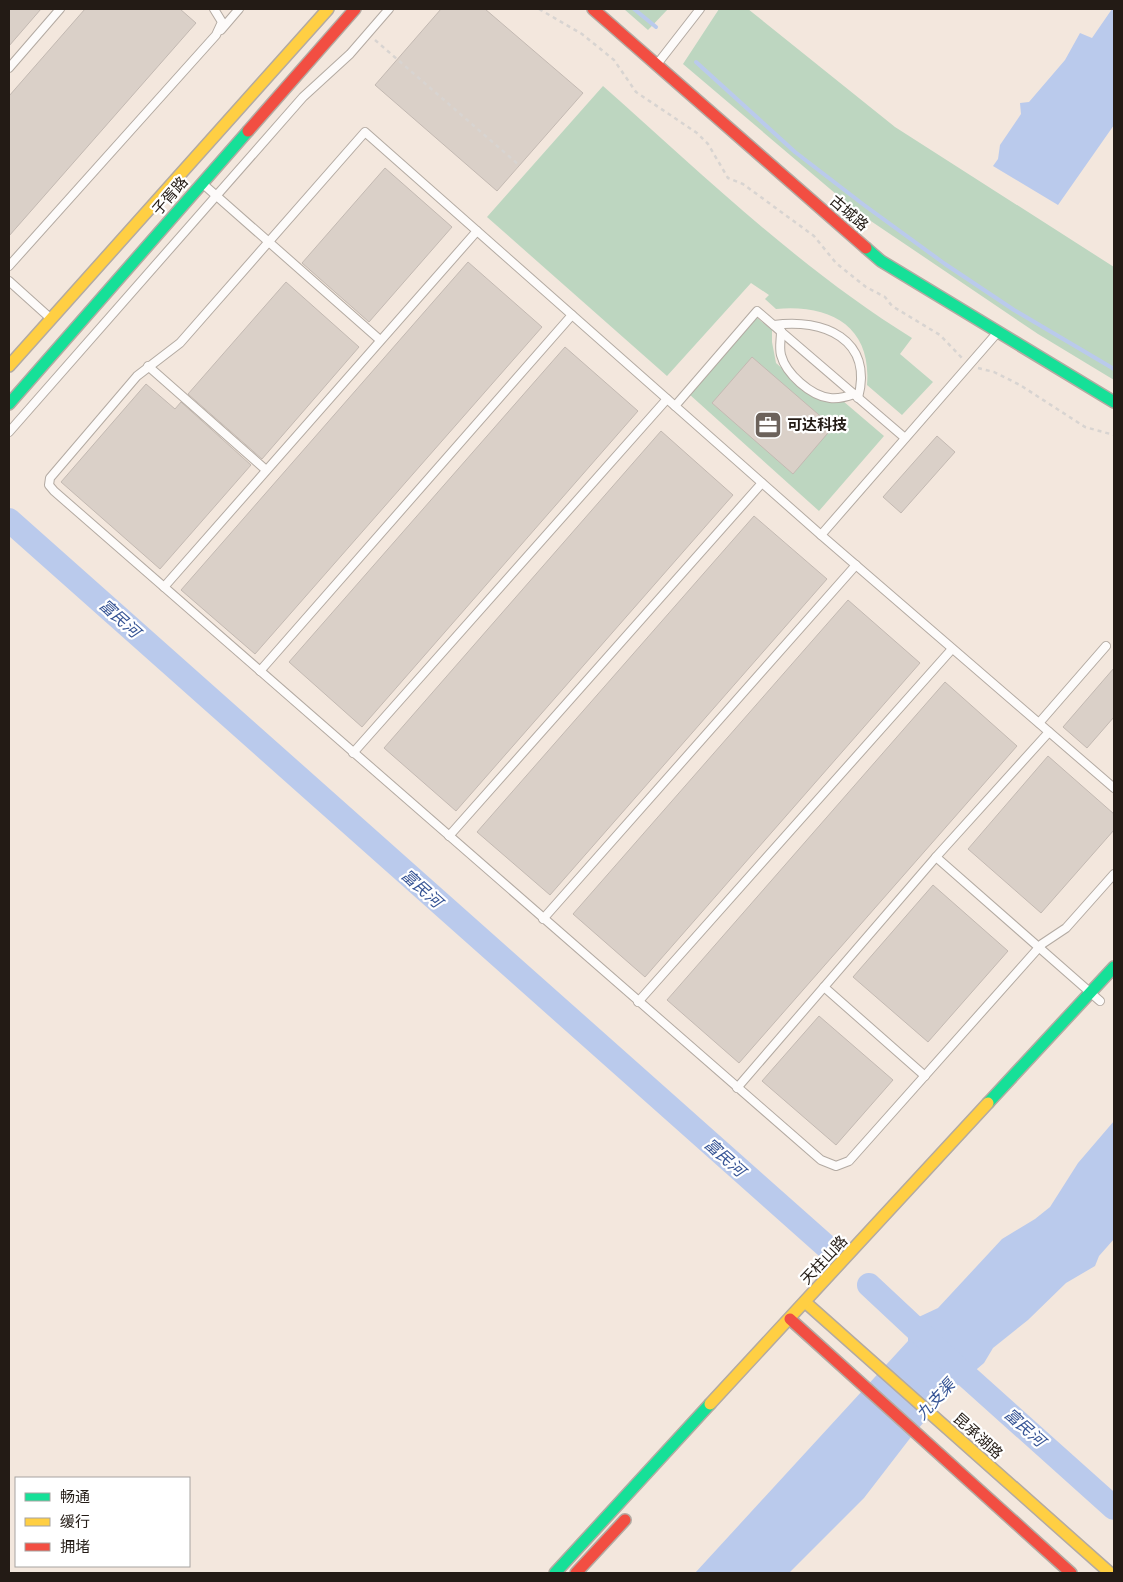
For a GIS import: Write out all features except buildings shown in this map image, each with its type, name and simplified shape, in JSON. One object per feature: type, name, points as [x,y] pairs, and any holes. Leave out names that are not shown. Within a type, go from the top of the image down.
[{"type":"street","name":"子胥路","points":[[9,366],[328,9]]},
{"type":"street","name":"子胥路","points":[[9,404],[355,9]]},
{"type":"street","name":"古城路","points":[[593,9],[660,60],[886,252],[1114,402]]},
{"type":"street","name":"古城路","points":[[610,9],[660,60]]},
{"type":"street","name":"古城路","points":[[1001,328],[1114,390]]},
{"type":"street","name":"天柱山路","points":[[555,1573],[1114,967]]},
{"type":"street","points":[[1096,1004],[1110,990]]},
{"type":"street","name":"昆承湖路","points":[[805,1302],[818,1306],[868,1357],[1110,1573]]},
{"type":"street","name":"天柱山路","points":[[796,1331],[818,1306]]},
{"type":"street","points":[[790,1318],[796,1331],[852,1374],[1071,1573]]},
{"type":"street","points":[[576,1573],[635,1508]]},
{"type":"lane","points":[[9,68],[60,9]]},
{"type":"lane","points":[[214,9],[222,22],[216,35]]},
{"type":"lane","points":[[9,266],[239,9]]},
{"type":"lane","points":[[9,432],[303,97],[350,54],[389,9]]},
{"type":"lane","points":[[660,60],[700,9]]},
{"type":"lane","points":[[1114,788],[821,535],[364,132],[180,343],[137,376],[50,478],[49,485],[543,919],[806,1149],[821,1160],[836,1166],[849,1161],[1039,947],[1066,928],[1114,874]]},
{"type":"lane","points":[[202,183],[380,340]]},
{"type":"lane","points":[[164,587],[476,231]]},
{"type":"lane","points":[[9,281],[51,318]]},
{"type":"lane","points":[[675,406],[757,311],[905,438]]},
{"type":"lane","points":[[260,671],[572,315]]},
{"type":"lane","points":[[774,325],[804,322],[819,326],[841,336],[854,351],[861,369],[862,382],[856,396]]},
{"type":"lane","points":[[821,535],[1001,328]]},
{"type":"lane","points":[[781,332],[782,357],[788,369],[807,388],[828,398],[856,396]]},
{"type":"lane","points":[[148,366],[266,470]]},
{"type":"lane","points":[[353,752],[667,399]]},
{"type":"lane","points":[[449,836],[762,483]]},
{"type":"lane","points":[[543,919],[856,565]]},
{"type":"lane","points":[[1039,723],[1106,646]]},
{"type":"lane","points":[[638,1002],[952,649]]},
{"type":"lane","points":[[737,1088],[936,858],[1049,732]]},
{"type":"lane","points":[[936,858],[1090,993],[1096,1004]]},
{"type":"lane","points":[[824,987],[925,1076]]},
{"type":"path","points":[[539,9],[582,34],[614,60],[636,92],[697,133],[708,144],[728,178],[743,184],[814,236],[836,263],[860,283],[885,297],[892,306],[940,335],[968,365],[994,372],[1020,385],[1085,427],[1114,435]]},
{"type":"path","points":[[368,33],[519,165]]},
{"type":"green space","points":[[624,9],[668,9],[648,30]]},
{"type":"green space","points":[[719,9],[748,9],[895,127],[1114,267],[1114,380],[1038,334],[856,211],[683,64]]},
{"type":"green space","points":[[603,86],[714,186],[791,251],[870,311],[912,338],[900,354],[933,382],[902,415],[867,385],[867,365],[862,348],[855,334],[844,323],[830,315],[814,310],[796,308],[776,309],[765,299],[769,295],[751,283],[667,376],[487,217]]},
{"type":"green space","points":[[756,317],[772,330],[776,363],[811,394],[843,401],[884,436],[819,511],[689,394]]},
{"type":"water","points":[[1112,9],[1114,9],[1114,125],[1058,205],[993,166],[998,159],[1000,145],[1021,114],[1020,103],[1029,102],[1065,60],[1080,33],[1092,38]]},
{"type":"water","name":"九支渠","points":[[1114,1121],[1114,1239],[1099,1256],[1095,1266],[1066,1283],[1028,1320],[993,1348],[984,1363],[950,1392],[911,1437],[864,1498],[789,1573],[695,1573],[908,1341],[908,1322],[938,1308],[1002,1239],[1035,1219],[1050,1207],[1078,1163]]},
{"type":"waterway","points":[[634,9],[656,27]]},
{"type":"waterway","points":[[696,62],[795,152],[864,205],[945,264],[1014,310],[1114,369]]},
{"type":"waterway","name":"富民河","points":[[9,520],[836,1255]]},
{"type":"waterway","name":"富民河","points":[[869,1285],[961,1371],[1114,1508]]},
{"type":"traffic: fast","points":[[9,404],[248,131]]},
{"type":"traffic: fast","points":[[866,248],[881,261],[1114,402]]},
{"type":"traffic: fast","points":[[988,1103],[1114,967]]},
{"type":"traffic: fast","points":[[555,1573],[710,1404]]},
{"type":"traffic: slow","points":[[9,366],[328,9]]},
{"type":"traffic: slow","points":[[710,1404],[988,1103]]},
{"type":"traffic: slow","points":[[805,1302],[1110,1573]]},
{"type":"traffic: jam","points":[[248,131],[355,9]]},
{"type":"traffic: jam","points":[[593,9],[866,248]]},
{"type":"traffic: jam","points":[[790,1319],[1071,1573]]},
{"type":"traffic: jam","points":[[576,1573],[625,1520]]},
{"type":"place","name":"可达科技","points":[[768,425]]}]
